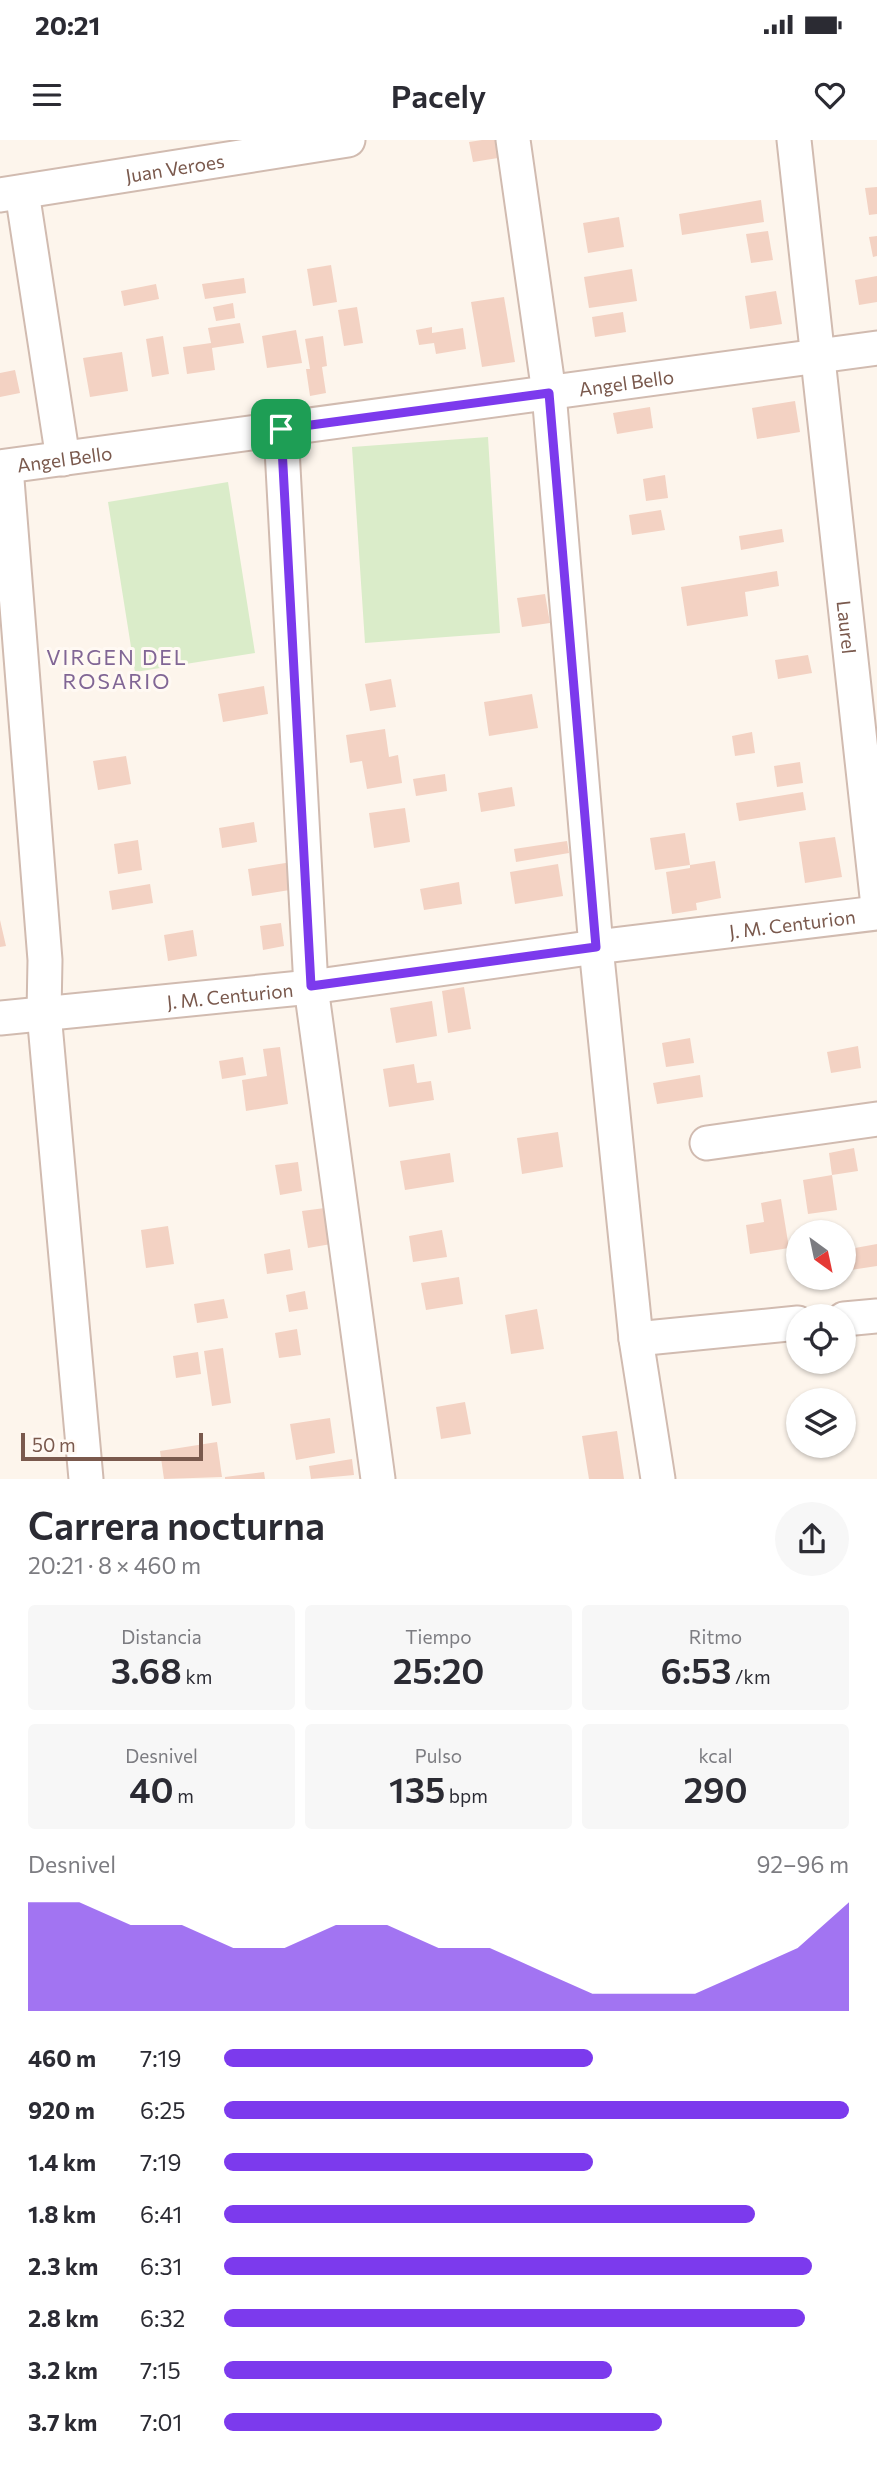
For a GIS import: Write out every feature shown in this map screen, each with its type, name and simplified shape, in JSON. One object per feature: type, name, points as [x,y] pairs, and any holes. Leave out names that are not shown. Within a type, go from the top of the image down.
[{"type":"street","name":"Juan Veroes","points":[[11,193],[348,140]]},
{"type":"street","points":[[513,140],[549,393],[596,947],[636,1339],[658,1479]]},
{"type":"street","name":"Laurel","points":[[794,140],[877,897]]},
{"type":"street","points":[[11,193],[63,459]]},
{"type":"street","name":"Angel Bello","points":[[3,467],[877,348]]},
{"type":"street","points":[[281,429],[311,986],[378,1479]]},
{"type":"street","points":[[3,467],[45,960],[44,1013],[86,1479]]},
{"type":"street","name":"J. M. Centurion","points":[[0,1018],[311,986],[596,947],[877,913]]},
{"type":"street","points":[[707,1143],[877,1119]]},
{"type":"street","points":[[856,1318],[877,1316]]},
{"type":"street","points":[[636,1339],[786,1324]]},
{"type":"green space","points":[[488,437],[500,633],[365,643],[352,447]]},
{"type":"green space","points":[[228,482],[255,653],[135,672],[108,502]]},
{"type":"building","points":[[495,140],[498,158],[473,162],[469,142]]},
{"type":"building","points":[[877,187],[877,214],[869,215],[865,188]]},
{"type":"building","points":[[761,200],[764,222],[682,235],[679,214]]},
{"type":"building","points":[[619,217],[624,247],[588,253],[583,223]]},
{"type":"building","points":[[768,231],[773,260],[751,263],[746,234]]},
{"type":"building","points":[[877,236],[877,256],[873,257],[869,237]]},
{"type":"building","points":[[331,265],[337,302],[313,306],[307,269]]},
{"type":"building","points":[[632,269],[637,301],[589,308],[584,277]]},
{"type":"building","points":[[877,276],[877,302],[859,305],[855,280]]},
{"type":"building","points":[[244,278],[246,293],[205,299],[202,284]]},
{"type":"building","points":[[156,284],[159,299],[124,306],[121,291]]},
{"type":"building","points":[[776,291],[782,324],[750,329],[745,296]]},
{"type":"building","points":[[504,297],[515,362],[482,367],[471,302]]},
{"type":"building","points":[[233,303],[235,318],[216,321],[213,307]]},
{"type":"building","points":[[357,307],[363,343],[344,346],[338,310]]},
{"type":"building","points":[[623,312],[626,332],[595,337],[592,317]]},
{"type":"building","points":[[240,323],[244,343],[212,348],[215,370],[187,374],[183,347],[211,343],[208,328]]},
{"type":"building","points":[[432,327],[432,333],[463,328],[466,349],[436,354],[434,343],[419,345],[416,330]]},
{"type":"building","points":[[296,330],[302,363],[267,368],[262,336]]},
{"type":"building","points":[[163,336],[169,374],[152,377],[146,339]]},
{"type":"building","points":[[323,336],[327,366],[322,367],[326,393],[310,396],[306,369],[310,369],[305,339]]},
{"type":"building","points":[[122,352],[128,391],[90,397],[83,358]]},
{"type":"building","points":[[15,370],[20,393],[0,397],[0,373]]},
{"type":"building","points":[[795,401],[800,432],[757,439],[752,408]]},
{"type":"building","points":[[650,407],[653,428],[617,434],[613,413]]},
{"type":"building","points":[[665,475],[668,498],[646,501],[643,479]]},
{"type":"building","points":[[661,510],[665,530],[632,535],[629,515]]},
{"type":"building","points":[[782,529],[784,542],[741,550],[739,536]]},
{"type":"building","points":[[777,571],[779,586],[745,592],[748,616],[687,626],[681,587]]},
{"type":"building","points":[[545,594],[550,623],[522,627],[517,598]]},
{"type":"building","points":[[808,655],[812,673],[778,679],[775,660]]},
{"type":"building","points":[[391,679],[396,707],[370,711],[365,684]]},
{"type":"building","points":[[264,686],[268,714],[223,722],[218,694]]},
{"type":"building","points":[[532,694],[538,728],[489,736],[484,702]]},
{"type":"building","points":[[385,729],[389,757],[398,755],[402,783],[367,789],[362,761],[350,763],[346,735]]},
{"type":"building","points":[[752,732],[755,753],[735,756],[732,736]]},
{"type":"building","points":[[126,756],[131,784],[98,790],[93,761]]},
{"type":"building","points":[[800,762],[803,783],[777,787],[774,766]]},
{"type":"building","points":[[445,774],[447,791],[416,796],[413,779]]},
{"type":"building","points":[[512,787],[515,806],[481,812],[478,793]]},
{"type":"building","points":[[803,792],[806,810],[739,821],[736,803]]},
{"type":"building","points":[[405,808],[410,842],[374,848],[369,813]]},
{"type":"building","points":[[254,822],[257,842],[222,848],[219,828]]},
{"type":"building","points":[[685,833],[690,865],[655,870],[650,838]]},
{"type":"building","points":[[835,837],[842,877],[805,883],[799,842]]},
{"type":"building","points":[[138,840],[142,870],[118,874],[114,844]]},
{"type":"building","points":[[567,841],[569,853],[516,862],[514,849]]},
{"type":"building","points":[[298,861],[302,888],[252,896],[248,869]]},
{"type":"building","points":[[715,861],[721,898],[696,903],[697,910],[672,914],[666,872],[690,868],[690,865]]},
{"type":"building","points":[[558,864],[563,896],[515,904],[510,872]]},
{"type":"building","points":[[459,882],[462,904],[424,910],[420,889]]},
{"type":"building","points":[[150,884],[153,903],[112,910],[109,891]]},
{"type":"building","points":[[0,920],[6,946],[0,947]]},
{"type":"building","points":[[281,923],[284,946],[263,950],[260,926]]},
{"type":"building","points":[[193,930],[197,956],[168,961],[164,935]]},
{"type":"building","points":[[464,987],[471,1029],[448,1033],[442,991]]},
{"type":"building","points":[[432,1001],[437,1036],[396,1043],[390,1008]]},
{"type":"building","points":[[690,1038],[694,1063],[666,1067],[662,1043]]},
{"type":"building","points":[[858,1046],[861,1068],[831,1073],[827,1052]]},
{"type":"building","points":[[280,1047],[288,1104],[246,1111],[242,1080],[267,1076],[263,1049]]},
{"type":"building","points":[[243,1057],[246,1075],[222,1079],[219,1061]]},
{"type":"building","points":[[414,1064],[417,1083],[431,1081],[434,1100],[389,1107],[383,1069]]},
{"type":"building","points":[[700,1075],[703,1097],[657,1104],[653,1083]]},
{"type":"building","points":[[558,1132],[563,1167],[522,1174],[517,1138]]},
{"type":"building","points":[[854,1148],[858,1171],[832,1175],[829,1153]]},
{"type":"building","points":[[450,1153],[454,1182],[405,1190],[400,1161]]},
{"type":"building","points":[[298,1162],[302,1191],[280,1195],[275,1165]]},
{"type":"building","points":[[832,1175],[837,1210],[808,1214],[803,1180]]},
{"type":"building","points":[[781,1199],[786,1248],[750,1254],[746,1225],[764,1222],[761,1203]]},
{"type":"building","points":[[325,1208],[331,1244],[308,1248],[302,1211]]},
{"type":"building","points":[[168,1226],[174,1264],[146,1268],[141,1230]]},
{"type":"building","points":[[442,1230],[447,1257],[413,1262],[409,1236]]},
{"type":"building","points":[[877,1244],[877,1266],[856,1269],[856,1248]]},
{"type":"building","points":[[290,1249],[293,1270],[267,1274],[264,1254]]},
{"type":"building","points":[[459,1277],[463,1304],[426,1310],[421,1283]]},
{"type":"building","points":[[305,1291],[308,1309],[289,1312],[286,1295]]},
{"type":"building","points":[[224,1299],[228,1318],[197,1323],[194,1304]]},
{"type":"building","points":[[537,1309],[544,1349],[511,1354],[505,1315]]},
{"type":"building","points":[[297,1329],[301,1355],[279,1358],[275,1333]]},
{"type":"building","points":[[223,1348],[231,1403],[212,1406],[204,1351]]},
{"type":"building","points":[[198,1352],[201,1374],[176,1378],[173,1356]]},
{"type":"building","points":[[465,1402],[471,1434],[441,1439],[436,1407]]},
{"type":"building","points":[[330,1418],[335,1453],[296,1460],[290,1424]]},
{"type":"building","points":[[617,1431],[624,1479],[589,1479],[582,1436]]},
{"type":"building","points":[[217,1442],[222,1477],[164,1479],[160,1451]]},
{"type":"building","points":[[352,1459],[354,1475],[311,1479],[309,1466]]},
{"type":"building","points":[[264,1472],[265,1479],[225,1479],[225,1477]]},
{"type":"district","name":"VIRGEN DEL ROSARIO","points":[[117,668]]},
{"type":"route","points":[[549,393],[596,947],[311,986],[281,429],[549,393]]}]
